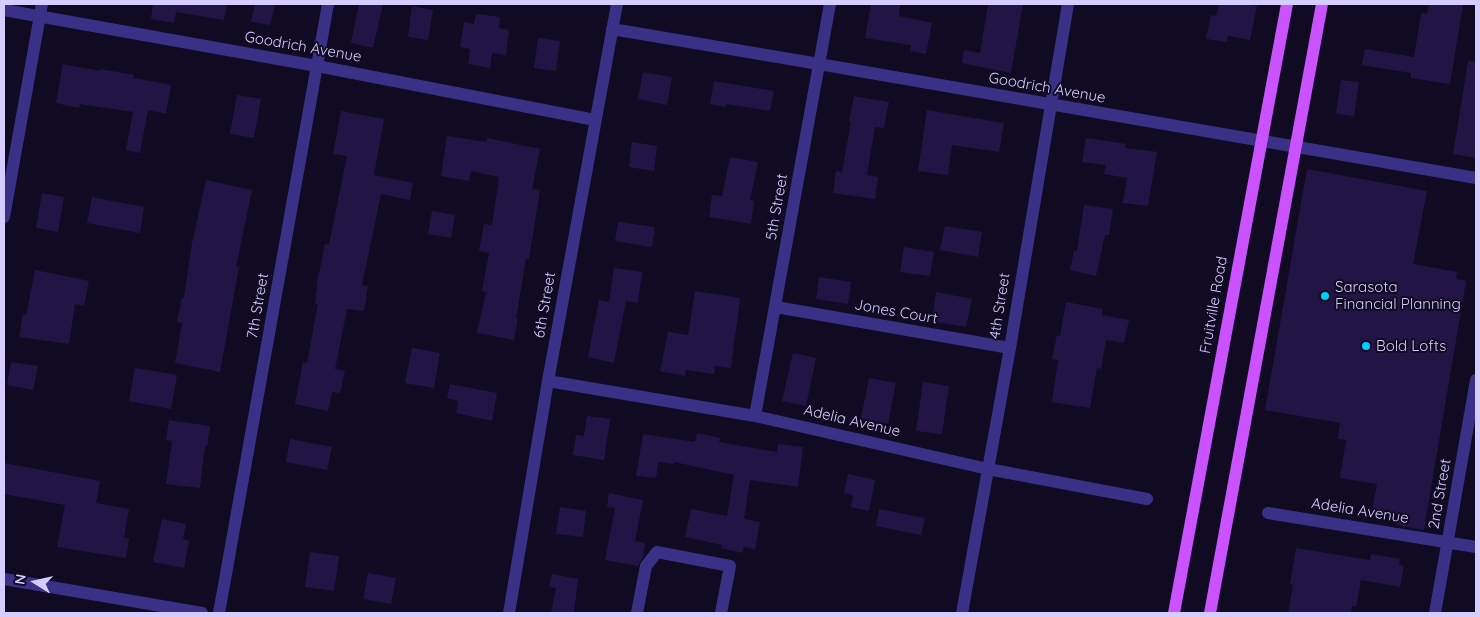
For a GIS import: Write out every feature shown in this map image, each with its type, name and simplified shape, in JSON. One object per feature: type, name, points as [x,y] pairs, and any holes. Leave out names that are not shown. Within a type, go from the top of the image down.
[{"type":"main road","name":"Fruitville Road","points":[[1174,613],[1287,4]]},
{"type":"main road","points":[[1210,613],[1322,4]]},
{"type":"street","name":"7th Street","points":[[219,613],[328,4]]},
{"type":"street","name":"6th Street","points":[[509,613],[548,381],[617,4]]},
{"type":"street","name":"5th Street","points":[[755,416],[830,4]]},
{"type":"street","name":"4th Street","points":[[962,613],[1010,348],[1068,4]]},
{"type":"street","name":"Goodrich Avenue","points":[[4,10],[41,10],[595,120]]},
{"type":"street","points":[[4,218],[41,10]]},
{"type":"street","name":"Goodrich Avenue","points":[[612,29],[1476,178]]},
{"type":"street","name":"Jones Court","points":[[776,307],[1010,348]]},
{"type":"street","name":"2nd Street","points":[[1435,613],[1476,380]]},
{"type":"street","name":"Adelia Avenue","points":[[548,381],[755,416],[988,469],[1147,499]]},
{"type":"street","name":"Adelia Avenue","points":[[1268,513],[1476,547]]},
{"type":"street","points":[[637,613],[646,566],[657,552],[730,566],[721,613]]},
{"type":"street","points":[[4,578],[202,613]]},
{"type":"building","points":[[153,4],[227,4],[224,20],[176,12],[174,23],[151,19]]},
{"type":"building","points":[[255,4],[275,4],[270,25],[251,22]]},
{"type":"building","points":[[359,4],[383,4],[373,48],[351,43]]},
{"type":"building","points":[[871,4],[900,4],[899,16],[932,23],[926,54],[910,51],[911,45],[865,38]]},
{"type":"building","points":[[988,4],[1023,4],[1011,73],[962,63],[964,50],[980,53]]},
{"type":"building","points":[[1219,4],[1257,6],[1250,40],[1228,36],[1227,42],[1206,39],[1211,15],[1216,16]]},
{"type":"building","points":[[1429,4],[1463,4],[1450,84],[1411,78],[1411,73],[1362,65],[1365,49],[1414,57],[1421,13],[1427,14]]},
{"type":"building","points":[[412,6],[433,10],[428,40],[408,37]]},
{"type":"building","points":[[476,14],[500,17],[499,28],[509,30],[506,55],[492,53],[490,68],[468,64],[470,49],[460,47],[464,22],[474,24]]},
{"type":"building","points":[[538,38],[560,41],[556,71],[534,68]]},
{"type":"building","points":[[1468,61],[1476,62],[1476,158],[1453,154]]},
{"type":"building","points":[[63,64],[134,75],[134,78],[171,85],[166,114],[148,110],[140,153],[126,150],[133,112],[80,104],[79,108],[56,103]]},
{"type":"building","points":[[643,72],[672,77],[667,105],[638,99]]},
{"type":"building","points":[[1341,80],[1359,82],[1354,116],[1336,114]]},
{"type":"building","points":[[714,81],[774,91],[770,111],[726,104],[726,107],[710,104]]},
{"type":"building","points":[[237,95],[261,99],[254,138],[230,134]]},
{"type":"building","points":[[854,96],[889,102],[884,128],[875,127],[867,175],[878,177],[875,199],[833,193],[836,171],[842,172]]},
{"type":"building","points":[[927,110],[1004,123],[999,152],[952,145],[948,175],[918,171]]},
{"type":"building","points":[[341,111],[384,119],[374,175],[413,183],[410,200],[381,194],[362,285],[368,286],[364,311],[347,309],[335,369],[345,371],[340,393],[332,392],[328,411],[295,404],[303,362],[307,363],[318,304],[315,304],[318,278],[325,244],[329,245],[347,156],[333,154]]},
{"type":"building","points":[[447,136],[487,142],[487,138],[540,149],[532,189],[540,190],[529,259],[526,259],[514,340],[477,333],[486,292],[482,291],[489,253],[479,251],[484,224],[492,225],[499,177],[471,171],[469,181],[441,176]]},
{"type":"building","points":[[1086,138],[1126,144],[1125,148],[1157,152],[1148,206],[1123,203],[1127,178],[1104,174],[1106,165],[1082,162]]},
{"type":"building","points":[[632,142],[657,146],[654,171],[629,167]]},
{"type":"building","points":[[730,157],[758,162],[750,200],[754,201],[751,224],[709,217],[712,195],[722,196]]},
{"type":"building","name":"Bold Lofts","points":[[1307,169],[1427,191],[1413,264],[1457,272],[1456,279],[1466,281],[1424,530],[1396,525],[1398,515],[1372,511],[1377,484],[1340,478],[1346,440],[1338,439],[1340,423],[1265,410]]},
{"type":"building","points":[[206,180],[252,190],[236,267],[239,267],[220,372],[175,363],[182,323],[177,322],[182,298],[184,298],[192,243]]},
{"type":"building","points":[[42,193],[64,197],[58,232],[36,228]]},
{"type":"building","points":[[92,197],[144,207],[140,233],[87,223]]},
{"type":"building","points":[[1084,205],[1113,209],[1109,235],[1105,235],[1096,276],[1070,270],[1074,251],[1077,251]]},
{"type":"building","points":[[432,211],[455,215],[451,238],[428,234]]},
{"type":"building","points":[[618,222],[655,227],[652,247],[615,241]]},
{"type":"building","points":[[945,226],[982,232],[978,257],[940,250]]},
{"type":"building","points":[[904,247],[934,252],[930,276],[900,272]]},
{"type":"building","points":[[614,268],[642,272],[638,303],[626,301],[614,363],[588,357],[599,300],[609,302]]},
{"type":"building","points":[[35,270],[89,281],[84,306],[75,304],[69,344],[19,337],[23,314],[26,315]]},
{"type":"building","points":[[819,277],[851,282],[848,304],[816,299]]},
{"type":"building","points":[[695,291],[740,298],[731,368],[715,366],[714,374],[686,370],[685,376],[660,371],[668,332],[688,335]]},
{"type":"building","points":[[936,292],[972,299],[966,327],[932,321]]},
{"type":"building","points":[[1066,302],[1103,309],[1102,315],[1129,320],[1124,343],[1106,340],[1101,369],[1097,368],[1090,408],[1052,402],[1058,360],[1052,359],[1057,335],[1060,336]]},
{"type":"building","points":[[412,348],[440,353],[434,388],[405,383]]},
{"type":"building","points":[[793,353],[816,358],[806,406],[782,401]]},
{"type":"building","points":[[11,362],[38,366],[33,390],[7,385]]},
{"type":"building","points":[[135,368],[177,375],[171,409],[129,401]]},
{"type":"building","points":[[869,378],[896,383],[888,424],[861,418]]},
{"type":"building","points":[[923,382],[949,386],[942,434],[916,431]]},
{"type":"building","points":[[450,384],[497,393],[492,421],[456,413],[458,401],[447,398]]},
{"type":"building","points":[[587,416],[610,419],[604,460],[573,455],[576,435],[584,436]]},
{"type":"building","points":[[169,420],[210,426],[207,447],[205,446],[200,488],[166,484],[172,441],[166,440]]},
{"type":"building","points":[[697,433],[720,438],[719,442],[777,452],[778,444],[803,447],[798,487],[750,480],[744,519],[760,522],[755,549],[744,547],[742,553],[721,548],[722,545],[685,537],[691,509],[727,516],[734,475],[674,462],[674,464],[658,462],[656,478],[636,476],[643,434],[695,442]]},
{"type":"building","points":[[290,439],[332,447],[327,470],[286,462]]},
{"type":"building","points":[[4,463],[100,481],[96,503],[129,509],[124,538],[129,538],[126,558],[57,547],[65,505],[4,494]]},
{"type":"building","points":[[848,474],[875,480],[869,511],[851,507],[853,495],[844,493]]},
{"type":"building","points":[[609,493],[643,500],[635,541],[645,543],[643,557],[638,566],[605,560],[615,508],[607,507]]},
{"type":"building","points":[[560,507],[586,511],[583,537],[556,534]]},
{"type":"building","points":[[879,509],[925,518],[921,535],[876,526]]},
{"type":"building","points":[[162,519],[186,524],[183,539],[189,541],[184,568],[153,562]]},
{"type":"building","points":[[1296,548],[1370,560],[1371,554],[1400,559],[1399,565],[1404,566],[1400,587],[1361,580],[1356,607],[1352,606],[1351,613],[1288,613],[1293,585],[1290,584]]},
{"type":"building","points":[[310,552],[339,556],[334,591],[305,587]]},
{"type":"building","points":[[368,573],[396,578],[391,604],[363,599]]},
{"type":"building","points":[[552,574],[578,579],[574,613],[551,613],[556,588],[549,587]]},
{"type":"place","name":"Sarasota Financial Planning","points":[[1325,296]]},
{"type":"place","name":"Bold Lofts","points":[[1366,346]]}]
